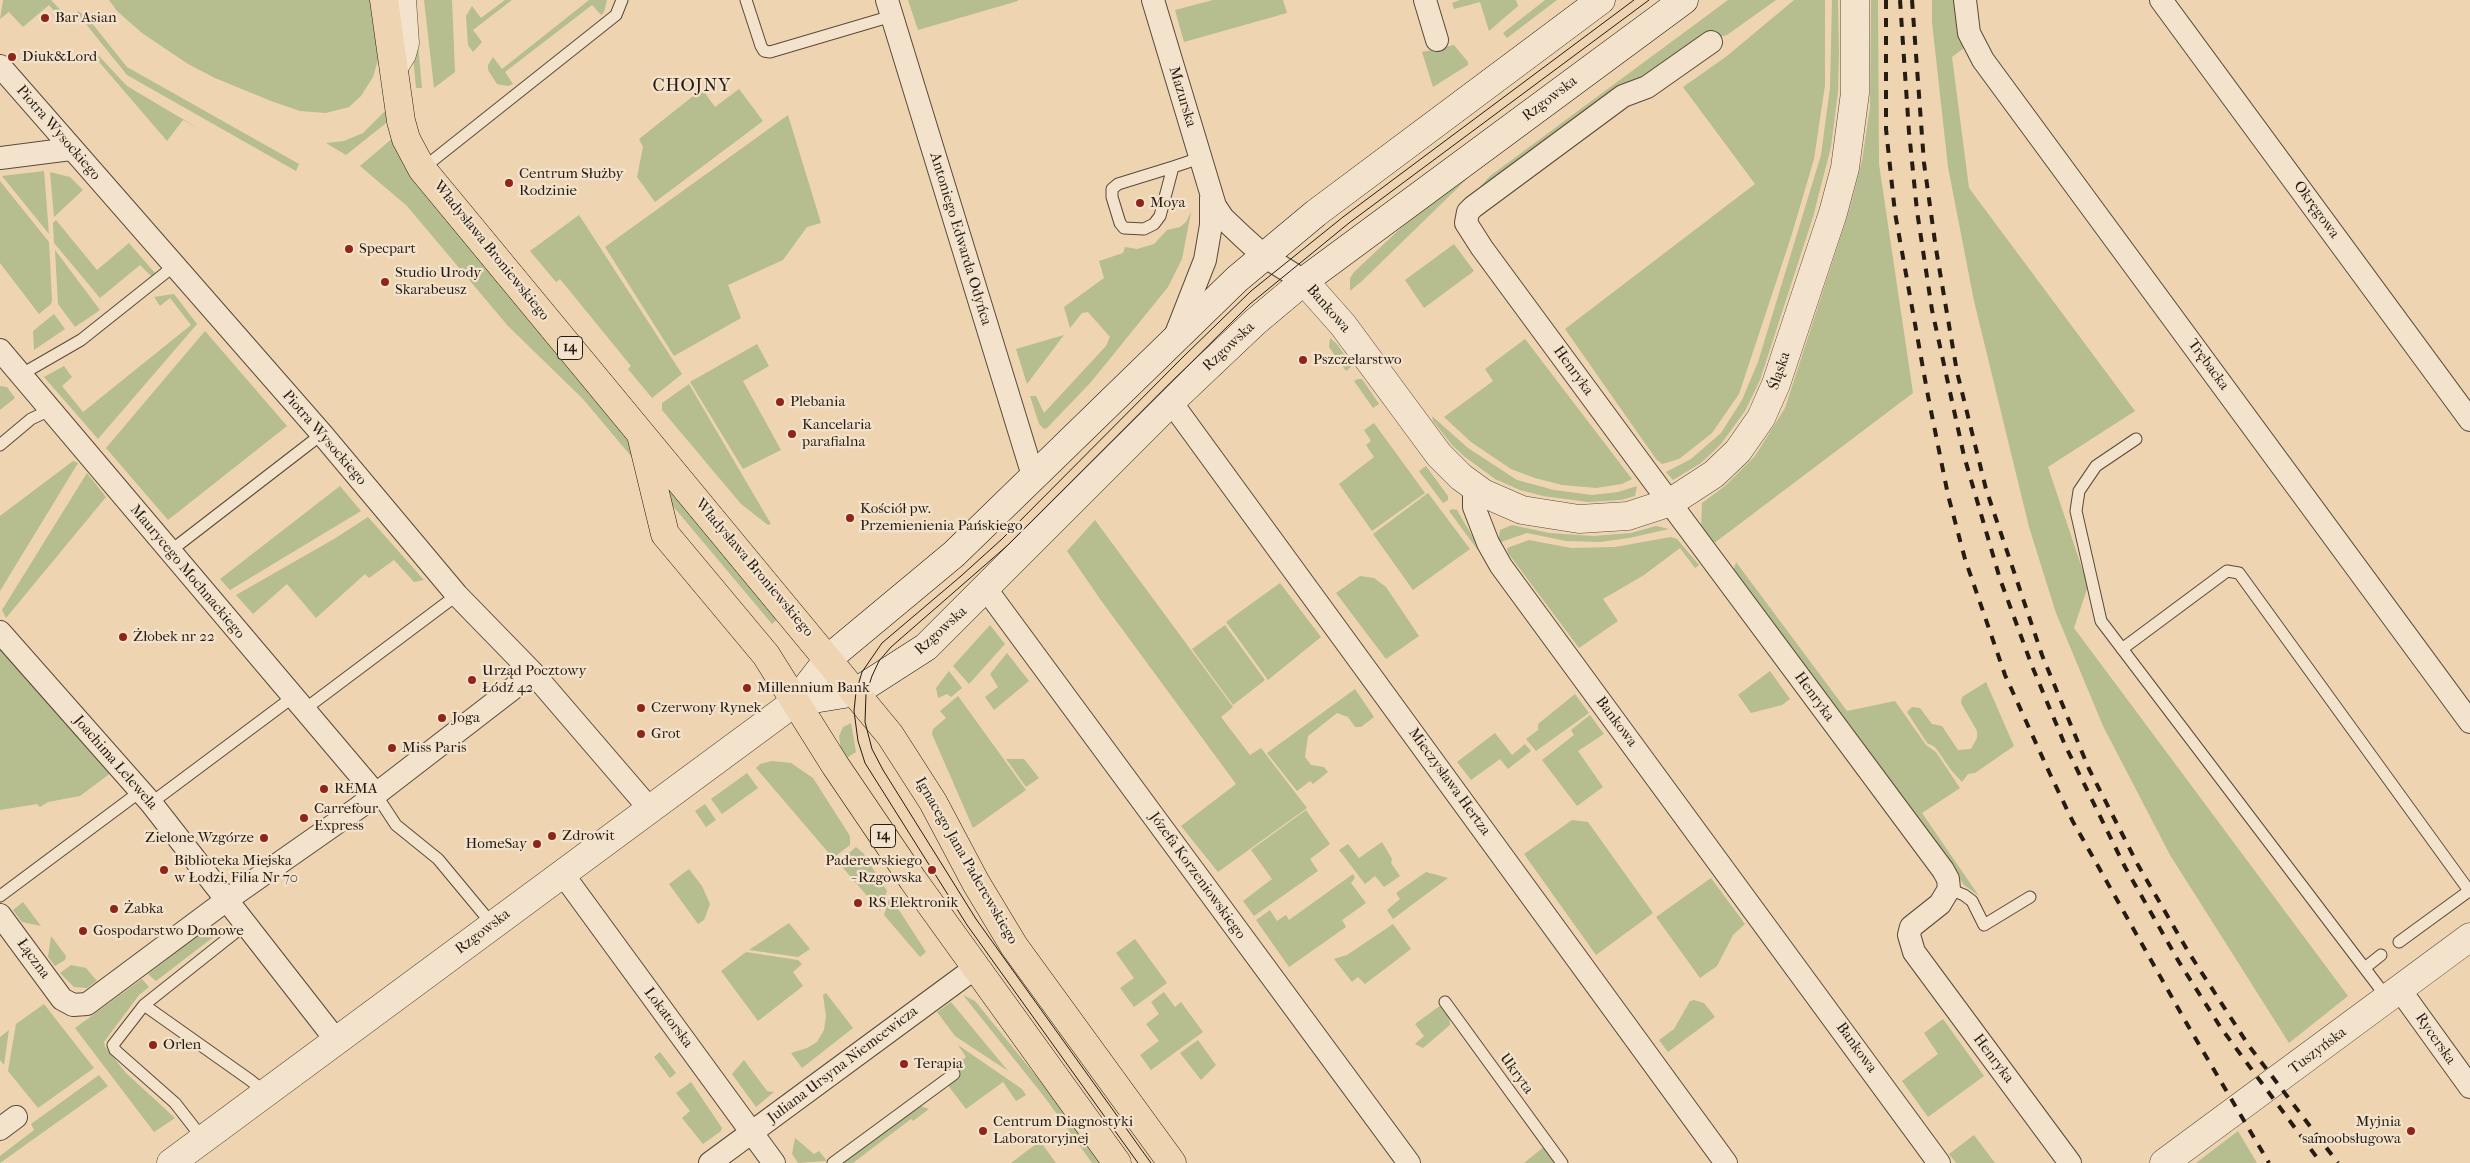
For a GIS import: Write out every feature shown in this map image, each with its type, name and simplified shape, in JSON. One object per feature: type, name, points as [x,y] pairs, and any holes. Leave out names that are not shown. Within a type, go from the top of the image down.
[{"type":"main road","name":"14","points":[[384,0],[394,72]]},
{"type":"main road","name":"Władysława Broniewskiego","points":[[394,72],[404,130],[413,155],[422,169],[829,658]]},
{"type":"main road","name":"Władysława Broniewskiego","points":[[640,432],[665,534],[760,647],[795,702]]},
{"type":"main road","name":"Ignacego Jana Paderewskiego","points":[[829,658],[890,735],[933,802],[981,891],[1014,946],[1172,1163]]},
{"type":"main road","name":"14","points":[[795,702],[912,880],[1117,1163]]},
{"type":"street","points":[[394,72],[405,43],[402,0]]},
{"type":"street","name":"Mazurska","points":[[1153,0],[1211,194],[1223,218],[1264,256],[1304,281]]},
{"type":"street","points":[[1425,0],[1437,40]]},
{"type":"street","name":"Rzgowska","points":[[177,1161],[492,924],[795,702],[829,658],[954,554],[1034,479],[1216,298],[1264,256],[1316,213],[1601,0]]},
{"type":"street","name":"Rzgowska","points":[[795,702],[856,692],[926,647],[1222,352],[1304,281],[1684,0]]},
{"type":"street","name":"Śląska","points":[[1474,488],[1516,508],[1559,518],[1579,519],[1628,516],[1671,502],[1714,474],[1738,451],[1761,418],[1776,384],[1833,213],[1844,168],[1855,93],[1855,0]]},
{"type":"street","name":"Trębacka","points":[[1965,0],[1969,33],[1983,60],[2470,722]]},
{"type":"street","name":"Okręgowa","points":[[2161,0],[2470,420]]},
{"type":"street","name":"Antoniego Edwarda Odyńca","points":[[889,8],[1034,479]]},
{"type":"street","name":"Henryka","points":[[1711,42],[1647,86],[1623,96],[1473,207],[1466,218],[1469,230],[1943,870],[1948,879],[1949,889],[1940,904],[1911,927],[1909,935],[1914,952],[2070,1163]]},
{"type":"street","name":"Piotra Wysockiego","points":[[0,66],[322,434],[457,595],[533,673],[649,808]]},
{"type":"street","points":[[0,158],[71,149]]},
{"type":"street","name":"Mazurska","points":[[1174,340],[1205,260],[1211,225],[1211,194]]},
{"type":"street","name":"Bankowa","points":[[1304,281],[1343,324],[1439,455],[1474,488],[1474,507],[1488,543],[1501,566],[1939,1163]]},
{"type":"street","name":"Maurycego Mochnackiego","points":[[0,350],[169,552],[375,793]]},
{"type":"street","name":"Mieczysława Hertza","points":[[1171,402],[1726,1163]]},
{"type":"street","name":"Józefa Korzeniowskiego","points":[[986,589],[1409,1163]]},
{"type":"street","name":"Joachima Lelewela","points":[[0,632],[146,797],[228,899],[336,1040]]},
{"type":"street","points":[[228,899],[375,793],[533,673]]},
{"type":"street","name":"Lokatorska","points":[[562,873],[774,1163]]},
{"type":"street","name":"Łączna","points":[[0,915],[67,1003],[73,1005],[87,1004],[228,899]]},
{"type":"street","name":"Tuszyńska","points":[[2164,1163],[2470,937]]},
{"type":"street","name":"Juliana Ursyna Niemcewicza","points":[[710,1163],[976,968]]},
{"type":"street","name":"Rycerska","points":[[2394,994],[2470,1087]]},
{"type":"lane","points":[[422,169],[616,15],[622,0]]},
{"type":"lane","points":[[746,0],[761,46],[764,51],[770,52],[889,8]]},
{"type":"lane","points":[[1173,167],[1160,216],[1154,224],[1144,229],[1124,228],[1120,223],[1112,197],[1112,189],[1118,184],[1200,158]]},
{"type":"lane","points":[[22,374],[80,340],[174,266]]},
{"type":"lane","points":[[0,445],[31,419],[50,410]]},
{"type":"lane","points":[[169,552],[322,434]]},
{"type":"lane","points":[[2136,439],[2096,466],[2079,491],[2076,511],[2101,621],[2366,967],[2394,994]]},
{"type":"lane","points":[[2122,650],[2227,571],[2238,573],[2470,892],[2399,942]]},
{"type":"lane","points":[[0,896],[146,797],[299,703],[457,595]]},
{"type":"lane","points":[[375,793],[396,825],[438,859],[492,924]]},
{"type":"lane","points":[[1949,889],[1964,895],[1972,901],[1984,924],[2030,897]]},
{"type":"lane","points":[[203,1140],[175,1103],[125,1052],[114,1050],[114,1041],[144,1004],[246,924]]},
{"type":"lane","points":[[2366,967],[2381,955]]},
{"type":"lane","name":"Ukryta","points":[[1445,1002],[1562,1163]]},
{"type":"lane","points":[[144,1004],[151,1015],[266,1093]]},
{"type":"lane","points":[[833,1163],[954,1074]]},
{"type":"green space","points":[[3,0],[51,0],[67,17],[62,20],[49,5],[23,27],[9,12],[0,19]]},
{"type":"green space","points":[[109,0],[372,0],[377,28],[378,60],[373,77],[361,96],[349,107],[326,113],[300,111],[215,78],[188,64],[142,33],[117,11]]},
{"type":"green space","points":[[408,0],[414,0],[422,88],[416,88]]},
{"type":"green space","points":[[424,0],[452,0],[455,72],[434,88]]},
{"type":"green space","points":[[505,0],[512,0],[473,30],[482,42],[473,52],[468,45],[466,16],[472,6],[481,18]]},
{"type":"green space","points":[[589,0],[607,0],[604,12],[601,15],[592,5],[505,72],[513,84],[508,86],[497,84],[488,70],[488,65],[493,57],[502,69]]},
{"type":"green space","points":[[908,0],[1018,0],[1018,1],[918,30]]},
{"type":"green space","points":[[1213,0],[1283,0],[1287,13],[1184,42],[1175,10]]},
{"type":"green space","points":[[1460,0],[1516,0],[1518,6],[1489,31],[1480,2],[1454,9],[1452,3]]},
{"type":"green space","points":[[1545,0],[1557,0],[1507,38],[1503,33]]},
{"type":"green space","points":[[1728,0],[1776,0],[1727,35],[1716,38],[1475,192],[1490,176]]},
{"type":"green space","points":[[1794,0],[1825,0],[1825,85],[1814,159],[1791,237],[1739,394],[1712,433],[1679,459],[1662,464],[1656,459],[1565,329],[1755,184],[1683,87],[1727,56]]},
{"type":"green space","points":[[1832,0],[1838,0],[1839,54],[1838,91],[1831,147],[1813,217],[1760,380],[1745,411],[1721,444],[1701,463],[1673,480],[1666,472],[1691,459],[1721,433],[1742,400],[1758,362],[1821,155],[1830,88]]},
{"type":"green space","points":[[1871,0],[1878,0],[1879,164],[1913,393],[1713,544],[1701,528],[1702,503],[1725,486],[1755,456],[1785,408],[1850,208],[1862,161],[1870,107]]},
{"type":"green space","points":[[1932,0],[1955,0],[1956,23],[1964,48],[1952,57],[1969,188],[2135,411],[2048,467],[2088,586],[2074,628],[2348,996],[2289,1043],[2170,855],[2103,726],[2056,613],[2029,527],[1974,301],[1948,167],[1932,22]]},
{"type":"green space","points":[[78,11],[91,22],[127,67],[299,164],[296,171],[127,75],[77,13]]},
{"type":"green space","points":[[1454,45],[1468,62],[1468,65],[1433,87],[1422,52]]},
{"type":"green space","points":[[97,54],[127,86],[201,130],[183,120],[167,141],[94,56]]},
{"type":"green space","points":[[702,89],[715,107],[739,89],[763,121],[655,202],[637,177],[643,147],[639,139]]},
{"type":"green space","points":[[388,108],[390,120],[346,155],[326,143],[344,141],[363,133]]},
{"type":"green space","points":[[788,115],[821,223],[807,227],[783,260],[728,285],[741,318],[674,356],[605,247]]},
{"type":"green space","points":[[394,137],[780,617],[772,624],[583,399],[508,326],[407,206],[360,166]]},
{"type":"green space","points":[[44,171],[49,234],[2,176]]},
{"type":"green space","points":[[50,172],[70,177],[83,190],[54,217]]},
{"type":"green space","points":[[1473,173],[1350,291],[1350,278],[1354,272],[1403,226]]},
{"type":"green space","points":[[0,181],[49,242],[52,300],[51,304],[39,314],[0,263]]},
{"type":"green space","points":[[1191,212],[1182,259],[1168,287],[1091,382],[1044,429],[1039,424],[1030,396],[1036,396],[1044,413],[1106,346],[1110,337],[1088,312],[1082,313],[1070,328],[1064,307],[1104,278],[1099,261],[1123,253],[1125,247],[1137,249],[1154,244],[1167,230],[1180,227],[1186,222]]},
{"type":"green space","points":[[579,215],[682,374],[652,398],[628,369],[631,366],[560,279],[556,282],[530,251]]},
{"type":"green space","points":[[56,220],[97,270],[129,243],[155,273],[151,276],[140,265],[100,298],[54,243],[53,223]]},
{"type":"green space","points":[[1454,244],[1474,271],[1424,308],[1405,280]]},
{"type":"green space","points":[[55,250],[100,310],[75,327],[58,304]]},
{"type":"green space","points":[[174,294],[197,324],[98,439],[44,377],[64,366],[72,377],[62,386],[83,412],[191,325],[170,298],[160,306],[154,297]]},
{"type":"green space","points":[[54,314],[65,329],[34,350],[33,331]]},
{"type":"green space","points":[[205,331],[287,426],[168,520],[106,448]]},
{"type":"green space","points":[[1064,335],[1027,384],[1016,349]]},
{"type":"green space","points":[[1330,338],[1337,344],[1350,363],[1351,367],[1346,371],[1329,347]]},
{"type":"green space","points":[[1525,339],[1632,479],[1622,484],[1596,488],[1562,485],[1535,478],[1511,469],[1471,442],[1444,417],[1493,381],[1485,369]]},
{"type":"green space","points":[[757,344],[769,366],[743,381],[781,450],[743,469],[690,382]]},
{"type":"green space","points":[[1362,379],[1379,404],[1373,408],[1354,381]]},
{"type":"green space","points":[[689,384],[771,524],[768,525],[741,504],[662,410],[662,403]]},
{"type":"green space","points":[[0,386],[7,387],[15,398],[0,410]]},
{"type":"green space","points":[[1432,416],[1468,448],[1517,480],[1554,490],[1592,495],[1618,492],[1637,486],[1635,496],[1621,500],[1588,502],[1543,496],[1520,490],[1495,479],[1465,457],[1452,445],[1433,421]]},
{"type":"green space","points":[[1374,423],[1425,493],[1372,531],[1339,484],[1374,457],[1366,445],[1371,441],[1364,430]]},
{"type":"green space","points":[[73,461],[78,463],[0,591],[0,516]]},
{"type":"green space","points":[[1426,466],[1448,496],[1448,500],[1443,503],[1419,471]]},
{"type":"green space","points":[[87,473],[106,497],[6,618],[2,610]]},
{"type":"green space","points":[[340,486],[361,511],[230,590],[220,579]]},
{"type":"green space","points":[[1428,493],[1470,549],[1413,590],[1373,534]]},
{"type":"green space","points":[[1452,509],[1457,510],[1481,551],[1477,549],[1449,511]]},
{"type":"green space","points":[[368,517],[424,580],[414,582],[394,560],[369,578],[365,574],[316,618],[287,584],[253,614],[236,595],[334,539]]},
{"type":"green space","points":[[1095,520],[1233,707],[1221,717],[1250,755],[1261,748],[1307,808],[1218,872],[1181,826],[1236,784],[1067,551]]},
{"type":"green space","points":[[1512,525],[1549,533],[1593,536],[1631,533],[1656,526],[1669,529],[1600,542],[1566,541],[1527,533],[1498,543],[1500,530]]},
{"type":"green space","points":[[1671,537],[1677,539],[1699,565],[1695,568],[1680,548],[1644,575],[1603,599],[1618,621],[1579,648],[1508,553],[1507,548],[1529,540],[1571,548],[1615,547]]},
{"type":"green space","points":[[1736,562],[1847,711],[1895,701],[1926,745],[1936,752],[1960,788],[1922,813],[1979,896],[1964,885],[1733,572]]},
{"type":"green space","points":[[1360,576],[1374,578],[1386,587],[1419,636],[1386,659],[1336,593]]},
{"type":"green space","points":[[1280,583],[1321,637],[1268,680],[1226,622]]},
{"type":"green space","points":[[990,625],[1005,644],[969,684],[953,666]]},
{"type":"green space","points":[[1225,625],[1265,680],[1233,705],[1192,649]]},
{"type":"green space","points":[[0,646],[112,772],[80,796],[48,802],[40,807],[37,804],[0,810]]},
{"type":"green space","points":[[1007,653],[1029,681],[994,710],[985,697],[998,687],[990,674]]},
{"type":"green space","points":[[949,671],[962,688],[951,697],[947,694],[938,698],[936,688]]},
{"type":"green space","points":[[1770,671],[1790,699],[1782,705],[1751,713],[1738,695]]},
{"type":"green space","points":[[1986,682],[2014,746],[1975,773],[1968,774],[1962,782],[1935,747],[1927,743],[1907,712],[1912,707],[1920,708],[1932,724],[1942,726],[1958,750],[1971,749],[1977,738],[1977,731],[1961,703],[1962,697]]},
{"type":"green space","points":[[1355,689],[1374,717],[1361,727],[1355,727],[1348,717],[1337,713],[1308,736],[1305,757],[1311,765],[1324,767],[1328,772],[1313,784],[1310,781],[1297,791],[1267,753]]},
{"type":"green space","points":[[1575,694],[1589,713],[1536,751],[1526,739],[1538,730],[1538,724]]},
{"type":"green space","points":[[958,696],[1026,790],[973,828],[932,734],[933,729],[946,718],[940,711]]},
{"type":"green space","points":[[1590,715],[1604,734],[1578,751],[1603,787],[1577,806],[1542,760],[1574,735],[1571,730]]},
{"type":"green space","points":[[851,723],[856,752],[845,759],[841,751],[839,736],[843,727]]},
{"type":"green space","points":[[1495,733],[1512,755],[1525,744],[1531,751],[1508,769],[1500,759],[1471,780],[1457,762]]},
{"type":"green space","points":[[1006,759],[1024,759],[1039,778],[1026,787]]},
{"type":"green space","points":[[772,761],[791,763],[813,778],[850,836],[850,845],[833,858],[756,768],[760,764]]},
{"type":"green space","points":[[747,773],[758,788],[722,814],[711,799]]},
{"type":"green space","points":[[705,804],[716,820],[706,827],[695,811]]},
{"type":"green space","points":[[1306,810],[1330,844],[1310,859],[1318,871],[1254,916],[1243,901],[1272,879],[1251,850]]},
{"type":"green space","points":[[1572,820],[1588,822],[1653,913],[1596,955],[1524,854]]},
{"type":"green space","points":[[1382,842],[1392,859],[1391,863],[1400,876],[1384,887],[1375,876],[1365,884],[1339,850],[1348,844],[1359,858]]},
{"type":"green space","points":[[856,847],[863,853],[887,891],[880,911],[838,862]]},
{"type":"green space","points":[[689,869],[702,886],[710,904],[704,920],[698,924],[669,884]]},
{"type":"green space","points":[[1426,872],[1448,878],[1393,919],[1387,910],[1400,899],[1396,893]]},
{"type":"green space","points":[[1353,874],[1355,878],[1351,883],[1366,903],[1342,920],[1346,927],[1289,967],[1256,920],[1270,910],[1277,921],[1286,915],[1289,920]]},
{"type":"green space","points":[[1711,878],[1745,924],[1733,935],[1717,966],[1700,978],[1656,917]]},
{"type":"green space","points":[[890,896],[926,952],[920,957],[884,915]]},
{"type":"green space","points":[[23,902],[41,926],[22,922],[13,910]]},
{"type":"green space","points":[[789,923],[810,949],[798,957],[749,950]]},
{"type":"green space","points":[[1393,924],[1411,949],[1365,984],[1358,977],[1352,982],[1334,959],[1347,955]]},
{"type":"green space","points":[[210,926],[215,926],[216,935],[156,981],[148,974]]},
{"type":"green space","points":[[51,936],[66,956],[65,960],[55,966],[48,957]]},
{"type":"green space","points":[[1135,939],[1167,983],[1134,1007],[1120,988],[1134,978],[1116,953]]},
{"type":"green space","points":[[746,952],[798,960],[802,964],[793,972],[803,986],[758,1021],[721,971]]},
{"type":"green space","points":[[71,965],[86,968],[97,981],[87,988],[74,987],[60,973]]},
{"type":"green space","points":[[142,979],[149,987],[139,995],[104,1042],[105,1047],[126,1073],[175,1118],[154,1132],[75,1028]]},
{"type":"green space","points":[[1164,992],[1175,1007],[1181,1002],[1203,1032],[1151,1070],[1140,1055],[1159,1041],[1146,1024],[1159,1014],[1151,1002]]},
{"type":"green space","points":[[826,993],[853,1028],[802,1068],[791,1053],[807,1048],[817,1042],[824,1030],[826,1016],[823,995]]},
{"type":"green space","points":[[963,995],[975,1001],[1045,1087],[1102,1163],[1092,1163],[1046,1099]]},
{"type":"green space","points":[[1694,1000],[1704,1003],[1715,1017],[1668,1052],[1659,1040],[1674,1029],[1690,1001]]},
{"type":"green space","points":[[951,1002],[1008,1071],[955,1036],[937,1012]]},
{"type":"green space","points":[[44,1004],[94,1068],[38,1108],[8,1071],[16,1024]]},
{"type":"green space","points":[[1441,1005],[1449,1016],[1450,1025],[1423,1048],[1415,1044],[1424,1036],[1415,1024]]},
{"type":"green space","points":[[1943,1019],[1984,1076],[1928,1117],[1902,1081],[1938,1054],[1924,1033]]},
{"type":"green space","points":[[9,1030],[4,1065],[0,1060],[0,1037]]},
{"type":"green space","points":[[1198,1040],[1216,1065],[1201,1080],[1180,1053]]},
{"type":"green space","points":[[958,1045],[1022,1089],[1026,1095],[1016,1101],[1003,1082],[966,1109],[947,1084],[961,1074],[956,1065],[966,1057]]},
{"type":"green space","points":[[660,1052],[676,1073],[670,1078],[654,1057]]},
{"type":"green space","points":[[744,1060],[767,1091],[774,1092],[756,1107],[732,1074]]},
{"type":"green space","points":[[99,1075],[108,1086],[0,1163],[0,1156],[34,1130],[31,1124]]},
{"type":"green space","points":[[691,1082],[722,1128],[721,1131],[703,1144],[682,1118],[690,1111],[676,1093]]},
{"type":"green space","points":[[918,1105],[929,1109],[913,1121],[911,1119],[853,1163],[841,1163]]},
{"type":"green space","points":[[2238,1131],[2257,1163],[2196,1163]]},
{"type":"green space","points":[[1974,1135],[1995,1163],[1956,1163],[1949,1154]]},
{"type":"green space","points":[[795,1138],[814,1154],[819,1151],[827,1161],[798,1163],[792,1154]]},
{"type":"green space","points":[[1040,1141],[1056,1163],[1011,1163]]},
{"type":"green space","points":[[1545,1146],[1557,1163],[1524,1163]]},
{"type":"tram line","points":[[1138,1163],[967,925],[865,763],[858,741],[854,711],[856,692],[862,672],[882,643],[1002,539],[1251,291],[1343,217],[1634,0]]},
{"type":"tram line","points":[[1151,1163],[976,919],[883,770],[872,749],[865,722],[866,694],[872,676],[879,661],[891,647],[1008,545],[1250,304],[1349,223],[1649,0]]},
{"type":"railway","points":[[1886,0],[1886,129],[1895,213],[1948,495],[1965,559],[2005,675],[2072,820],[2187,1024],[2269,1163]]},
{"type":"railway","points":[[1900,0],[1909,132],[1917,211],[1932,310],[1964,456],[2000,579],[2032,666],[2065,745],[2125,867],[2179,962],[2221,1028],[2321,1163]]},
{"type":"railway","points":[[1912,0],[1924,163],[1936,249],[1957,372],[1986,489],[2042,655],[2089,769],[2138,865],[2189,953],[2249,1046],[2338,1163]]},
{"type":"place","name":"Bar Asian","points":[[45,18]]},
{"type":"place","name":"Diuk&Lord","points":[[12,57]]},
{"type":"place","name":"Centrum Służby Rodzinie","points":[[509,183]]},
{"type":"place","name":"Moya","points":[[1140,203]]},
{"type":"place","name":"Specpart","points":[[349,249]]},
{"type":"place","name":"Studio Urody Skarabeusz","points":[[385,282]]},
{"type":"place","name":"Pszczelarstwo","points":[[1303,360]]},
{"type":"place","name":"Plebania","points":[[780,402]]},
{"type":"place","name":"Kancelaria parafialna","points":[[792,434]]},
{"type":"place","name":"Kościół pw. Przemienienia Pańskiego","points":[[850,518]]},
{"type":"place","name":"Żłobek nr 22","points":[[123,637]]},
{"type":"place","name":"Urząd Pocztowy Łódź 42","points":[[472,680]]},
{"type":"place","name":"Millennium Bank","points":[[747,688]]},
{"type":"place","name":"Czerwony Rynek","points":[[641,708]]},
{"type":"place","name":"Joga","points":[[442,718]]},
{"type":"place","name":"Grot","points":[[641,734]]},
{"type":"place","name":"Miss Paris","points":[[392,748]]},
{"type":"place","name":"REMA","points":[[324,789]]},
{"type":"place","name":"Carrefour Express","points":[[304,818]]},
{"type":"place","name":"Zdrowit","points":[[552,836]]},
{"type":"place","name":"Zielone Wzgórze","points":[[264,838]]},
{"type":"place","name":"HomeSay","points":[[537,844]]},
{"type":"place","name":"Biblioteka Miejska w Łodzi, Filia Nr 70","points":[[164,870]]},
{"type":"place","name":"Paderewskiego - Rzgowska","points":[[932,870]]},
{"type":"place","name":"RS Elektronik","points":[[858,903]]},
{"type":"place","name":"Żabka","points":[[114,909]]},
{"type":"place","name":"Gospodarstwo Domowe","points":[[83,931]]},
{"type":"place","name":"Orlen","points":[[153,1045]]},
{"type":"place","name":"Terapia","points":[[904,1064]]},
{"type":"place","name":"Centrum Diagnostyki Laboratoryjnej","points":[[983,1131]]},
{"type":"place","name":"Myjnia samoobsługowa","points":[[2411,1131]]},
{"type":"district","name":"CHOJNY","points":[[692,87]]}]
